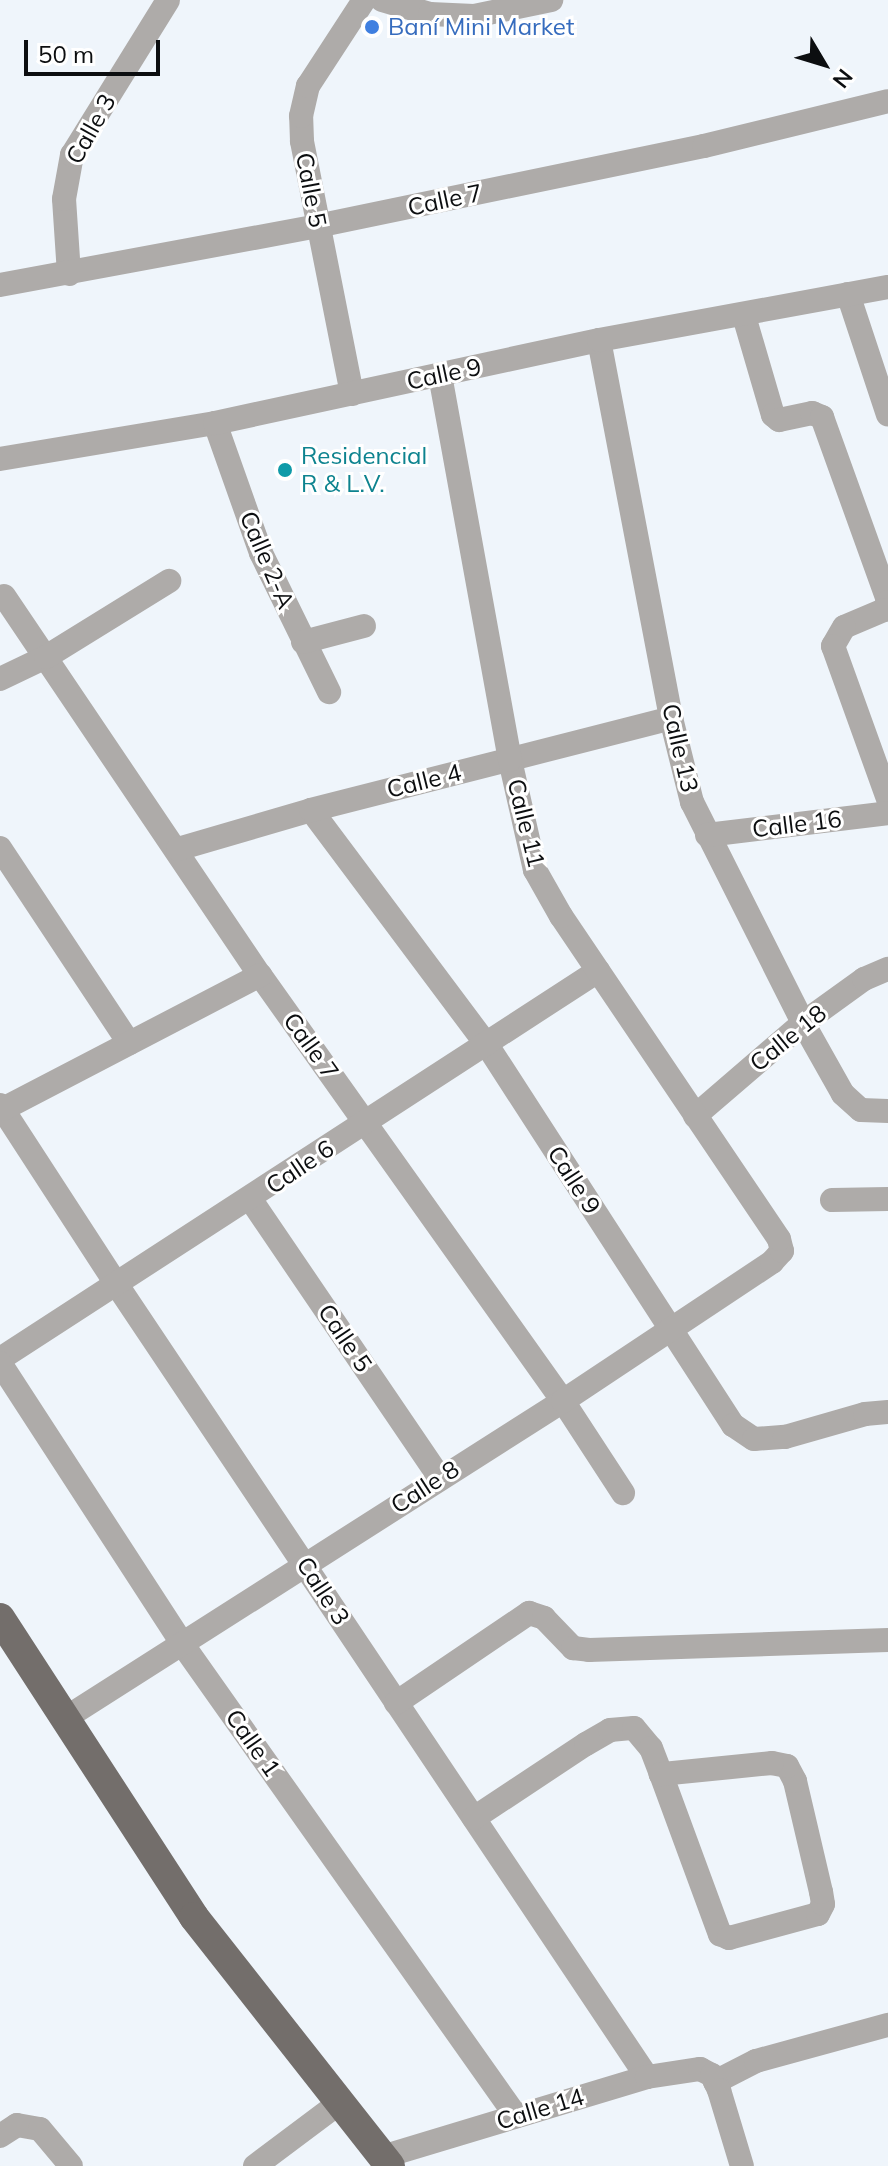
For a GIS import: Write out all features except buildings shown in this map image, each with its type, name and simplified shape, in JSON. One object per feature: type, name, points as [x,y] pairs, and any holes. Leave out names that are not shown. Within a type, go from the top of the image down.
[{"type":"main road","points":[[2,1626],[194,1917],[386,2162]]},
{"type":"street","name":"Calle 3","points":[[69,274],[64,199],[72,155],[168,0]]},
{"type":"street","name":"Calle 5","points":[[352,394],[317,226],[302,141],[301,116],[308,86],[364,0]]},
{"type":"street","points":[[382,0],[430,14],[474,16],[551,0]]},
{"type":"street","name":"Calle 7","points":[[0,285],[317,226],[704,146],[888,101]]},
{"type":"street","name":"Calle 9","points":[[0,459],[215,423],[599,340],[744,316],[888,287]]},
{"type":"street","points":[[848,294],[888,415]]},
{"type":"street","points":[[744,316],[773,415],[779,420],[812,413],[822,417],[888,601],[884,610],[844,627],[833,646],[888,799]]},
{"type":"street","name":"Calle 13","points":[[599,340],[671,718],[692,802],[803,1023],[843,1094],[855,1107],[878,1112]]},
{"type":"street","name":"Calle 11","points":[[440,376],[510,760],[535,870],[598,971],[779,1239],[782,1251]]},
{"type":"street","name":"Calle 2-A","points":[[215,423],[261,553],[329,692]]},
{"type":"street","points":[[0,679],[46,657],[169,581]]},
{"type":"street","name":"Calle 7","points":[[4,596],[178,849],[260,975],[563,1401],[623,1493]]},
{"type":"street","points":[[303,642],[364,626]]},
{"type":"street","name":"Calle 4","points":[[178,849],[311,810],[671,718]]},
{"type":"street","name":"Calle 9","points":[[311,810],[487,1045],[733,1425],[754,1439],[785,1437],[865,1414],[888,1412]]},
{"type":"street","name":"Calle 16","points":[[707,835],[888,813]]},
{"type":"street","points":[[0,848],[129,1043]]},
{"type":"street","name":"Calle 18","points":[[695,1116],[803,1023],[864,979],[888,969]]},
{"type":"street","name":"Calle 6","points":[[0,1361],[598,971]]},
{"type":"street","points":[[1,1107],[260,975]]},
{"type":"street","name":"Calle 3","points":[[1,1107],[647,2077]]},
{"type":"street","points":[[832,1200],[888,1199]]},
{"type":"street","name":"Calle 5","points":[[251,1200],[439,1477]]},
{"type":"street","name":"Calle 8","points":[[64,1719],[439,1477],[563,1401],[669,1327],[772,1262],[782,1251]]},
{"type":"street","name":"Calle 1","points":[[0,1361],[183,1645],[516,2116]]},
{"type":"street","points":[[396,1703],[529,1613],[544,1618],[573,1648],[589,1650],[888,1640]]},
{"type":"street","points":[[474,1818],[586,1744],[624,1726],[634,1728],[643,1735],[661,1774],[720,1934],[729,1938],[818,1914],[823,1904],[821,1892],[795,1781],[787,1766],[772,1763],[661,1774]]},
{"type":"street","name":"Calle 14","points":[[386,2162],[516,2116],[647,2077],[708,2075],[888,2025]]},
{"type":"street","points":[[708,2075],[742,2166]]},
{"type":"street","points":[[255,2166],[338,2104]]},
{"type":"street","points":[[0,2136],[17,2125],[40,2129],[71,2166]]},
{"type":"place","name":"Baní Mini Market","points":[[372,27]]},
{"type":"place","name":"Residencial R & L.V.","points":[[285,470]]}]
